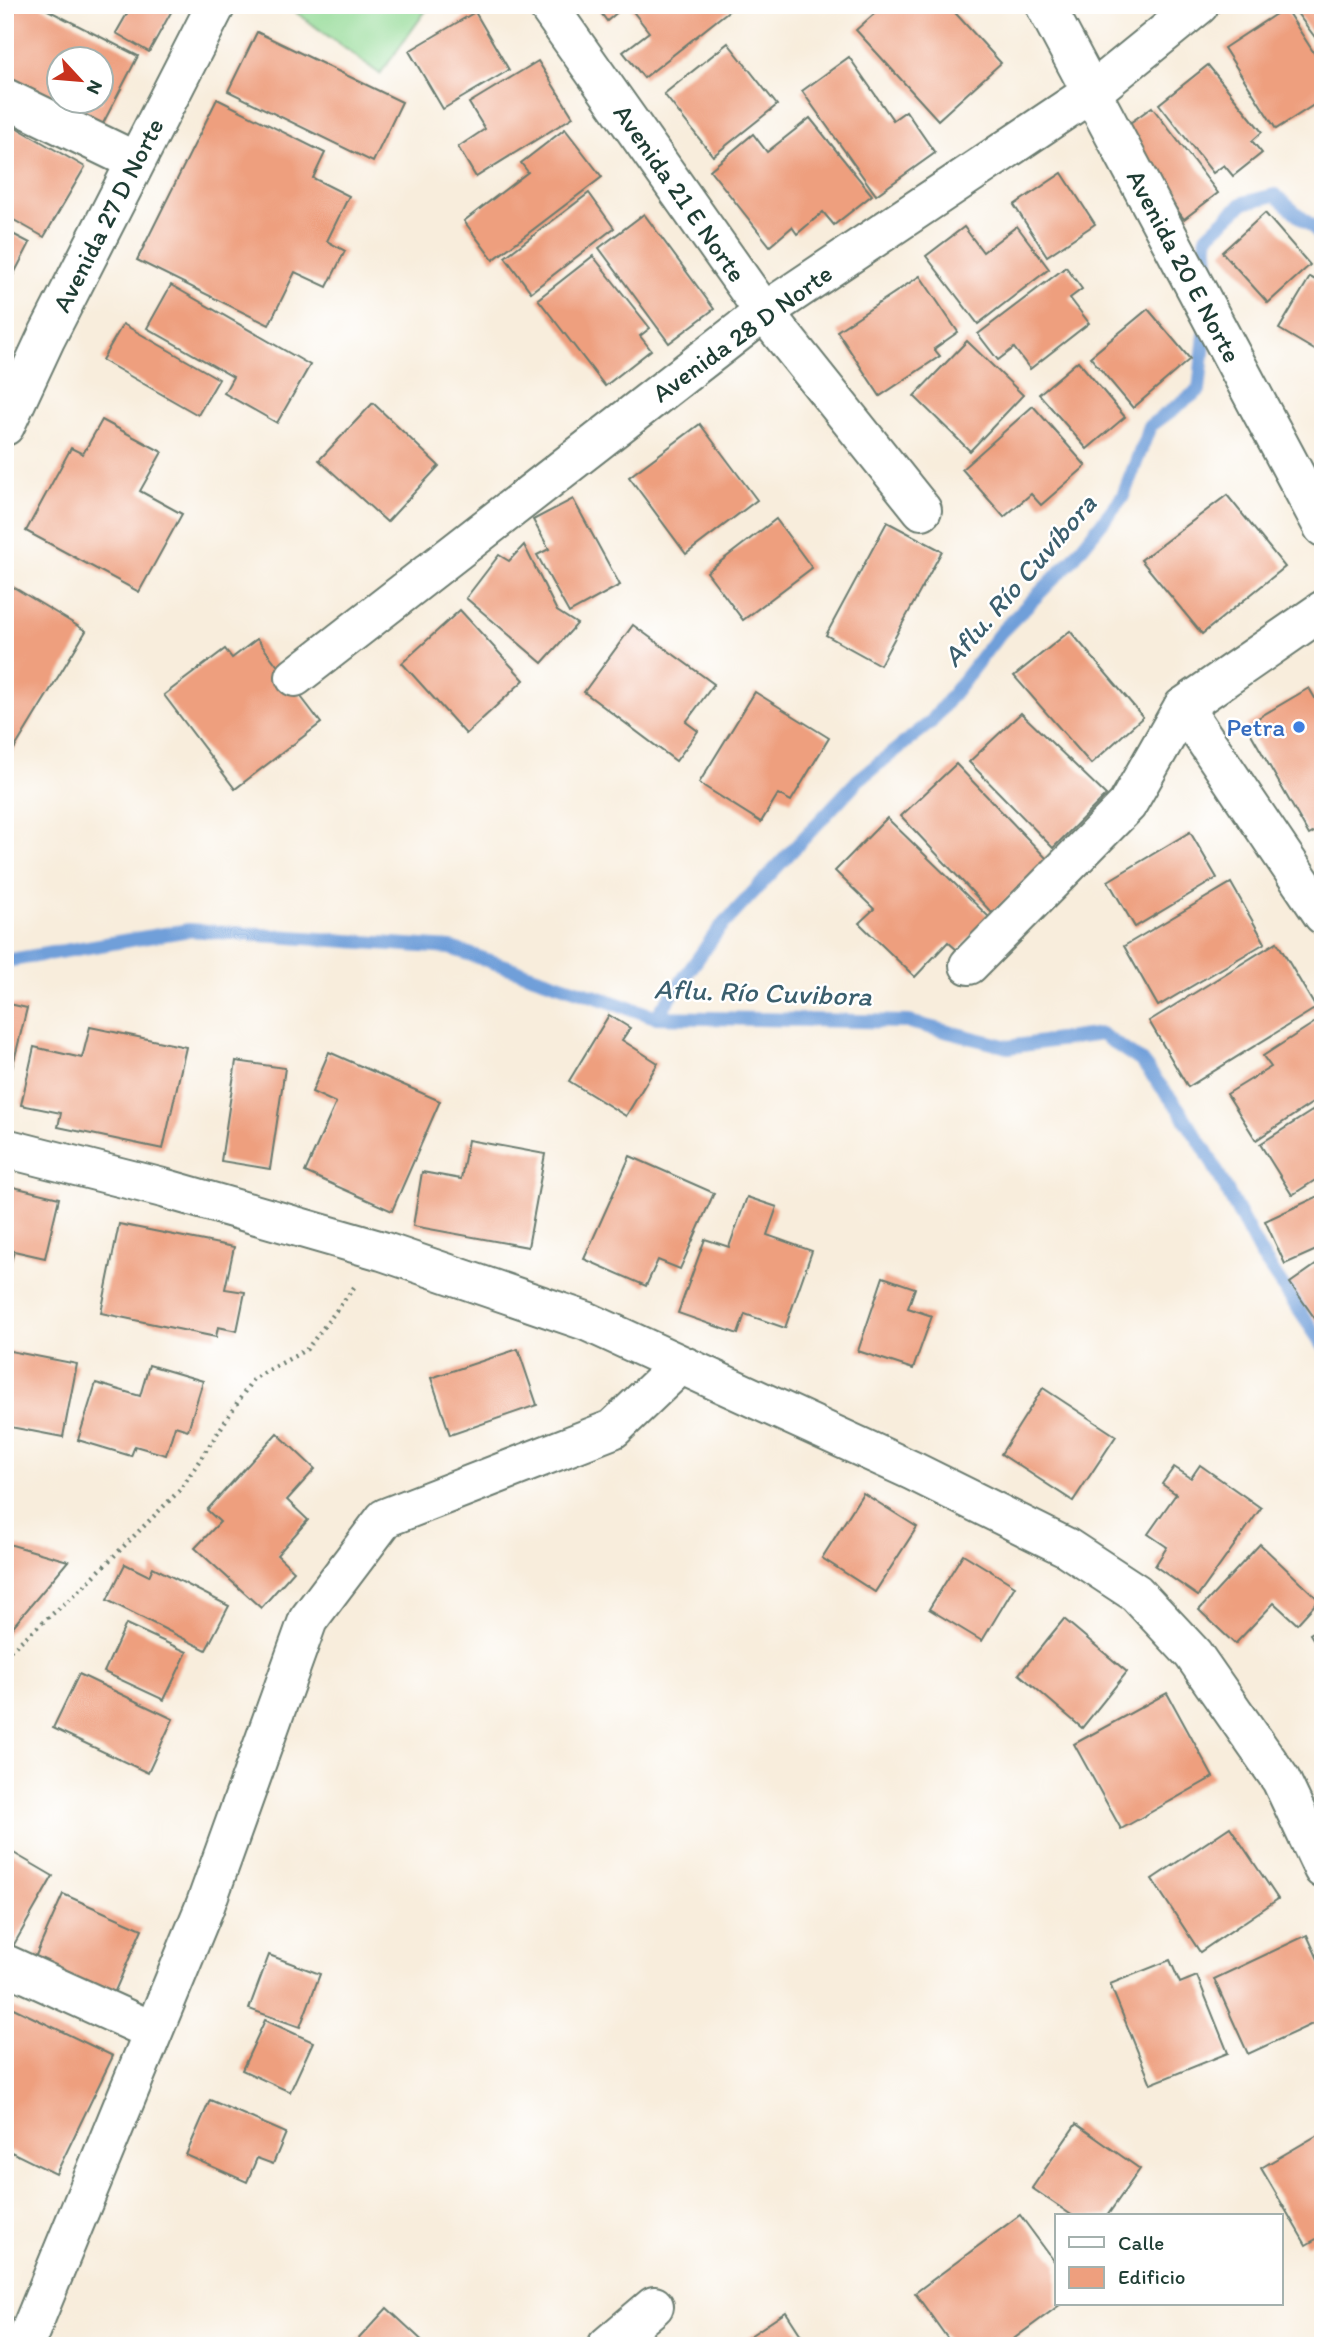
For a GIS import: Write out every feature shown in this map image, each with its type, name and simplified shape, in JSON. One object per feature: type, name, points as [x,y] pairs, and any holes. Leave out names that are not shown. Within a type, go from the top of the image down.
[{"type":"street","name":"Avenida 27 D Norte","points":[[5,426],[135,160],[216,5]]},
{"type":"street","name":"Avenida 21 E Norte","points":[[547,5],[764,312],[922,510]]},
{"type":"street","name":"Avenida 20 E Norte","points":[[1045,5],[1323,527]]},
{"type":"street","name":"Avenida 28 D Norte","points":[[295,677],[764,312],[1092,92],[1199,5]]},
{"type":"street","points":[[5,98],[135,160]]},
{"type":"street","points":[[968,965],[1127,805],[1183,707],[1323,610]]},
{"type":"street","points":[[1183,707],[1323,915]]},
{"type":"street","points":[[5,1148],[163,1188],[382,1251],[586,1321],[913,1471],[1054,1541],[1136,1593],[1193,1654],[1281,1780],[1323,1869]]},
{"type":"street","points":[[24,2346],[205,1906],[308,1620],[385,1518],[613,1429],[680,1365]]},
{"type":"street","points":[[5,1964],[153,2031]]},
{"type":"street","points":[[607,2346],[654,2306]]},
{"type":"path","points":[[5,1655],[79,1591],[180,1490],[253,1379],[307,1349],[382,1251]]},
{"type":"green space","points":[[286,5],[430,5],[380,74]]},
{"type":"building","points":[[18,5],[38,5],[138,56],[116,98],[116,46],[46,46],[46,112],[5,91],[5,30]]},
{"type":"building","points":[[132,5],[175,5],[149,52],[116,33]]},
{"type":"building","points":[[595,5],[626,5],[607,21]]},
{"type":"building","points":[[628,5],[736,5],[644,78],[623,52],[649,32]]},
{"type":"building","points":[[884,5],[948,5],[1001,63],[938,120],[856,30]]},
{"type":"building","points":[[1291,5],[1323,5],[1323,48]]},
{"type":"building","points":[[1285,8],[1323,67],[1323,99],[1276,129],[1224,48]]},
{"type":"building","points":[[475,12],[509,70],[443,109],[409,51]]},
{"type":"building","points":[[257,32],[402,102],[373,162],[228,91]]},
{"type":"building","points":[[728,43],[777,105],[713,156],[664,94]]},
{"type":"building","points":[[849,57],[893,120],[906,111],[935,153],[876,195],[802,91]]},
{"type":"building","points":[[538,61],[573,117],[476,177],[458,147],[485,129],[469,103]]},
{"type":"building","points":[[1208,65],[1262,132],[1252,141],[1262,153],[1233,176],[1224,165],[1213,173],[1159,104]]},
{"type":"building","points":[[217,99],[325,153],[313,178],[349,196],[327,241],[345,251],[327,287],[295,272],[269,325],[137,260]]},
{"type":"building","points":[[1152,107],[1218,193],[1184,219],[1119,131]]},
{"type":"building","points":[[54,116],[107,116],[96,137]]},
{"type":"building","points":[[810,118],[872,195],[834,225],[823,212],[797,234],[792,227],[770,246],[710,170],[753,134],[767,152]]},
{"type":"building","points":[[5,121],[85,167],[44,237],[5,215]]},
{"type":"building","points":[[565,129],[602,177],[493,260],[464,221],[528,172],[521,163]]},
{"type":"building","points":[[1062,173],[1095,224],[1047,256],[1014,205]]},
{"type":"building","points":[[589,193],[614,228],[531,292],[505,257]]},
{"type":"building","points":[[1265,213],[1310,265],[1268,303],[1222,252]]},
{"type":"building","points":[[644,214],[714,309],[669,343],[599,248]]},
{"type":"building","points":[[1017,226],[1049,269],[978,324],[926,256],[964,227],[983,252]]},
{"type":"building","points":[[5,230],[30,243],[5,291]]},
{"type":"building","points":[[593,256],[650,328],[640,336],[651,350],[605,386],[538,299]]},
{"type":"building","points":[[1066,267],[1082,289],[1070,298],[1089,323],[1030,369],[1014,348],[998,360],[978,334]]},
{"type":"building","points":[[920,276],[958,332],[934,349],[940,356],[880,396],[837,331]]},
{"type":"building","points":[[1310,277],[1323,284],[1323,355],[1279,329]]},
{"type":"building","points":[[171,285],[310,365],[277,423],[224,393],[233,377],[147,328]]},
{"type":"building","points":[[1148,309],[1190,359],[1133,408],[1090,357]]},
{"type":"building","points":[[123,324],[219,379],[198,415],[102,360]]},
{"type":"building","points":[[967,341],[1023,395],[970,451],[914,396]]},
{"type":"building","points":[[1078,361],[1125,417],[1087,449],[1039,394]]},
{"type":"building","points":[[373,403],[439,466],[387,522],[319,460]]},
{"type":"building","points":[[1033,406],[1086,466],[1041,505],[1031,494],[1004,517],[962,469]]},
{"type":"building","points":[[102,420],[162,452],[140,491],[182,514],[139,592],[26,531],[71,448],[83,454]]},
{"type":"building","points":[[700,424],[757,500],[686,554],[629,477]]},
{"type":"building","points":[[1227,495],[1285,567],[1202,634],[1141,560]]},
{"type":"building","points":[[573,499],[620,585],[569,613],[537,555],[549,549],[533,520]]},
{"type":"building","points":[[776,519],[812,568],[743,620],[707,572]]},
{"type":"building","points":[[887,522],[942,551],[880,665],[826,635]]},
{"type":"building","points":[[524,545],[557,611],[577,624],[542,663],[466,598],[499,555],[509,561]]},
{"type":"building","points":[[5,582],[86,631],[5,764]]},
{"type":"building","points":[[460,610],[524,680],[466,734],[402,663]]},
{"type":"building","points":[[633,625],[714,684],[686,722],[698,731],[676,761],[584,692]]},
{"type":"building","points":[[1070,631],[1143,717],[1091,764],[1014,676]]},
{"type":"building","points":[[257,639],[321,723],[235,789],[164,695],[225,649],[232,658]]},
{"type":"building","points":[[1309,688],[1323,712],[1323,827],[1309,835],[1246,725]]},
{"type":"building","points":[[755,692],[829,738],[791,801],[778,794],[761,822],[699,783]]},
{"type":"building","points":[[1021,713],[1106,795],[1053,848],[969,762]]},
{"type":"building","points":[[956,764],[1048,860],[992,913],[901,816]]},
{"type":"building","points":[[887,818],[989,917],[957,950],[948,942],[915,977],[859,923],[874,909],[835,871]]},
{"type":"building","points":[[1190,832],[1217,878],[1135,927],[1108,881]]},
{"type":"building","points":[[1231,883],[1265,943],[1158,1006],[1124,946]]},
{"type":"building","points":[[1277,942],[1316,1008],[1188,1087],[1149,1021]]},
{"type":"building","points":[[5,1003],[27,1008],[6,1093],[5,1092]]},
{"type":"building","points":[[609,1015],[630,1028],[622,1040],[658,1063],[626,1116],[569,1081]]},
{"type":"building","points":[[1320,1019],[1323,1023],[1323,1096],[1256,1140],[1227,1094],[1271,1067],[1263,1056]]},
{"type":"building","points":[[90,1027],[186,1047],[163,1149],[58,1127],[61,1113],[21,1105],[34,1047],[82,1058]]},
{"type":"building","points":[[329,1052],[440,1101],[392,1211],[305,1172],[336,1103],[312,1092]]},
{"type":"building","points":[[236,1061],[285,1068],[270,1169],[221,1161]]},
{"type":"building","points":[[1323,1104],[1323,1175],[1292,1195],[1260,1144]]},
{"type":"building","points":[[468,1140],[545,1154],[528,1247],[413,1226],[422,1172],[461,1179]]},
{"type":"building","points":[[630,1156],[714,1193],[680,1269],[658,1260],[646,1286],[584,1259]]},
{"type":"building","points":[[5,1185],[59,1198],[45,1258],[14,1251],[6,1281]]},
{"type":"building","points":[[1323,1194],[1323,1247],[1285,1264],[1265,1221]]},
{"type":"building","points":[[747,1197],[777,1207],[767,1235],[812,1251],[785,1328],[745,1314],[738,1334],[678,1313],[705,1239],[729,1247]]},
{"type":"building","points":[[119,1224],[234,1247],[225,1289],[245,1292],[237,1331],[218,1327],[216,1337],[101,1313]]},
{"type":"building","points":[[1323,1260],[1323,1330],[1290,1283]]},
{"type":"building","points":[[883,1277],[915,1288],[908,1308],[932,1316],[913,1369],[858,1351]]},
{"type":"building","points":[[518,1349],[537,1405],[450,1435],[431,1378]]},
{"type":"building","points":[[5,1350],[77,1364],[63,1437],[5,1426]]},
{"type":"building","points":[[149,1365],[203,1381],[188,1430],[175,1426],[166,1455],[135,1446],[131,1456],[78,1440],[96,1383],[140,1396]]},
{"type":"building","points":[[1043,1388],[1116,1436],[1073,1501],[1001,1454]]},
{"type":"building","points":[[277,1433],[315,1469],[287,1500],[308,1520],[277,1555],[294,1571],[261,1608],[195,1548],[220,1522],[207,1510]]},
{"type":"building","points":[[1200,1465],[1261,1508],[1198,1596],[1155,1566],[1167,1547],[1148,1534],[1176,1494],[1162,1484],[1174,1467],[1191,1478]]},
{"type":"building","points":[[863,1493],[917,1527],[875,1592],[822,1558]]},
{"type":"building","points":[[5,1543],[68,1561],[5,1636]]},
{"type":"building","points":[[1260,1544],[1319,1600],[1297,1624],[1274,1603],[1235,1644],[1199,1610]]},
{"type":"building","points":[[963,1554],[1015,1586],[982,1641],[929,1609]]},
{"type":"building","points":[[125,1564],[149,1576],[153,1567],[229,1606],[206,1650],[107,1600]]},
{"type":"building","points":[[1064,1619],[1127,1672],[1082,1728],[1019,1674]]},
{"type":"building","points":[[126,1624],[187,1652],[164,1700],[104,1672]]},
{"type":"building","points":[[1323,1625],[1323,1655],[1310,1634]]},
{"type":"building","points":[[79,1674],[173,1719],[148,1773],[53,1728]]},
{"type":"building","points":[[1167,1693],[1213,1777],[1121,1829],[1074,1744]]},
{"type":"building","points":[[1230,1827],[1278,1899],[1200,1952],[1152,1879]]},
{"type":"building","points":[[5,1848],[53,1876],[12,1948],[5,1944]]},
{"type":"building","points":[[63,1894],[142,1929],[112,1998],[33,1962]]},
{"type":"building","points":[[1307,1935],[1323,1970],[1323,2019],[1248,2054],[1214,1979]]},
{"type":"building","points":[[269,1955],[320,1974],[300,2027],[249,2009]]},
{"type":"building","points":[[1170,1960],[1180,1983],[1197,1976],[1228,2053],[1151,2084],[1110,1984]]},
{"type":"building","points":[[5,2004],[113,2056],[56,2174],[5,2149]]},
{"type":"building","points":[[265,2020],[313,2042],[290,2092],[242,2070]]},
{"type":"building","points":[[210,2100],[286,2133],[273,2164],[257,2158],[247,2182],[186,2155]]},
{"type":"building","points":[[1076,2124],[1140,2169],[1108,2214],[1070,2214],[1032,2188]]},
{"type":"building","points":[[1323,2132],[1323,2235],[1306,2245],[1261,2168]]},
{"type":"building","points":[[1020,2215],[1055,2262],[1055,2306],[1058,2306],[1004,2346],[953,2346],[915,2293]]},
{"type":"building","points":[[387,2308],[428,2346],[352,2346]]},
{"type":"building","points":[[786,2312],[808,2346],[735,2346]]},
{"type":"waterway","name":"Aflu. Río Cuvíbora","points":[[1210,289],[1206,237],[1243,203],[1275,195],[1316,230],[1323,241]]},
{"type":"waterway","name":"Aflu. Río Cuvíbora","points":[[656,1017],[719,929],[858,780],[931,722],[1001,632],[1071,561],[1123,496],[1150,426],[1199,390],[1206,326]]},
{"type":"waterway","name":"Aflu. Río Cuvibora","points":[[5,961],[189,930],[451,948],[656,1017],[909,1022],[1008,1047],[1101,1034],[1141,1061],[1178,1108],[1206,1151],[1260,1253],[1323,1345]]},
{"type":"place","name":"Petra","points":[[1299,727]]}]
